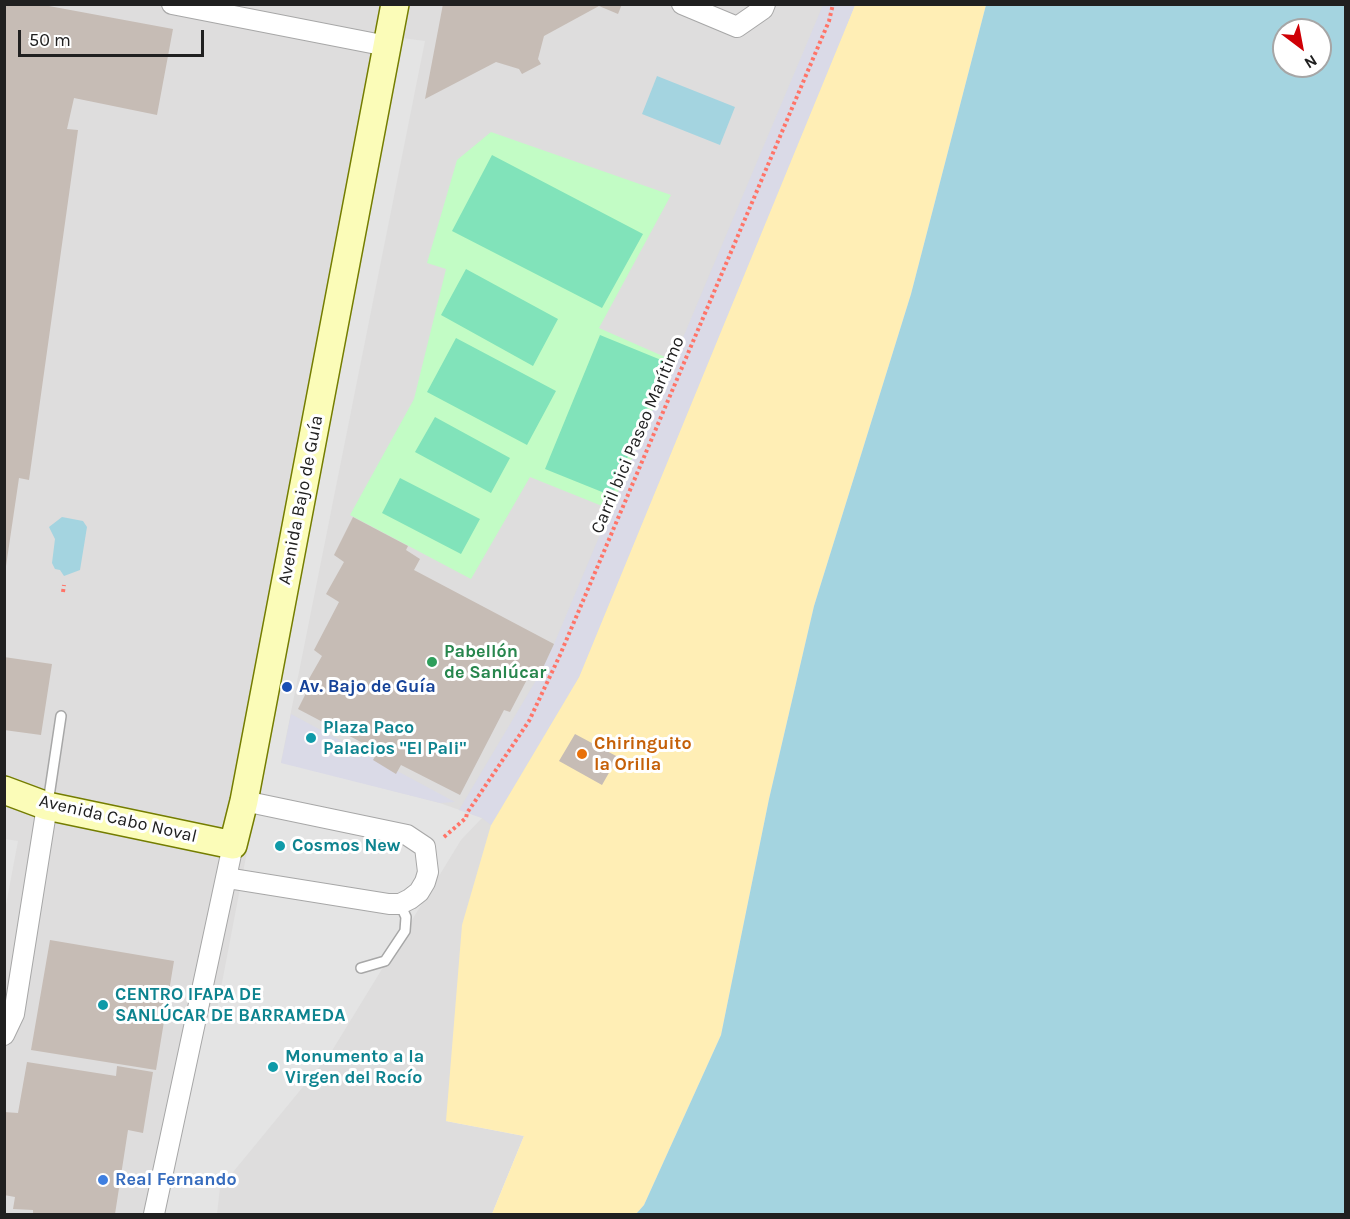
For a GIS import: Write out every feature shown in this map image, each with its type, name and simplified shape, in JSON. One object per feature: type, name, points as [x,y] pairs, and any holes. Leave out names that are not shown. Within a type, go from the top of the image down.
[{"type":"street","points":[[172,4],[387,46]]},
{"type":"street","name":"Avenida Bajo de Guía","points":[[154,1215],[244,801],[395,4]]},
{"type":"street","points":[[682,4],[737,27],[763,9],[765,4]]},
{"type":"street","name":"Avenida Cabo Noval","points":[[4,790],[47,806],[233,844]]},
{"type":"street","points":[[227,878],[400,904],[419,892],[428,872],[425,847],[407,835],[244,801]]},
{"type":"street","points":[[4,1035],[14,1014],[47,806]]},
{"type":"lane","points":[[47,806],[61,716]]},
{"type":"lane","points":[[361,968],[385,961],[405,931],[406,917],[400,904]]},
{"type":"path","name":"Carril bici Paseo Marítimo","points":[[425,847],[450,833],[466,818],[467,813],[529,721],[564,644],[829,21],[833,4]]},
{"type":"path","points":[[63,585],[63,592]]},
{"type":"shaded area","points":[[5,5],[855,5],[446,1121],[524,1136],[492,1214],[5,1214]]},
{"type":"shaded area","points":[[823,5],[855,5],[579,677],[491,825],[482,818],[459,810],[541,672],[554,644]]},
{"type":"shaded area","points":[[402,38],[425,41],[281,762],[440,803],[482,818],[461,840],[330,1054],[220,1188],[217,1214],[157,1214],[202,1005],[217,1009]]},
{"type":"shaded area","name":"Plaza Paco Palacios \"El Pali\"","points":[[291,714],[455,802],[440,803],[281,763]]},
{"type":"shaded area","points":[[4,839],[18,841],[5,910]]},
{"type":"sand","points":[[855,5],[986,5],[911,294],[814,606],[769,799],[721,1035],[644,1205],[636,1214],[492,1214],[524,1136],[446,1121],[462,925],[491,825],[579,677]]},
{"type":"green space","points":[[491,132],[671,195],[599,328],[674,361],[612,510],[530,477],[471,579],[350,515],[414,399],[446,269],[427,263],[457,160]]},
{"type":"green space","points":[[492,155],[643,234],[602,308],[452,231]]},
{"type":"green space","points":[[466,269],[558,319],[533,366],[441,315]]},
{"type":"green space","points":[[600,335],[666,362],[612,496],[545,469]]},
{"type":"green space","points":[[456,338],[556,391],[527,445],[427,392]]},
{"type":"green space","points":[[435,417],[510,458],[491,493],[415,452]]},
{"type":"green space","points":[[400,478],[480,519],[461,554],[382,513]]},
{"type":"water","points":[[986,5],[1345,5],[1345,1214],[636,1214],[644,1205],[721,1035],[769,799],[814,606],[911,294]]},
{"type":"water","points":[[657,76],[735,107],[720,145],[642,114]]},
{"type":"water","points":[[62,517],[83,521],[87,527],[80,570],[64,576],[60,570],[55,569],[52,563],[55,539],[49,527]]},
{"type":"building","points":[[4,4],[38,4],[173,29],[157,115],[74,98],[67,129],[78,130],[29,480],[19,478],[6,566]]},
{"type":"building","points":[[443,4],[622,4],[618,14],[599,6],[544,36],[538,59],[541,64],[522,74],[519,69],[496,62],[425,99]]},
{"type":"building","name":"Pabellón de Sanlúcar","points":[[353,517],[408,546],[406,550],[420,559],[414,570],[554,644],[541,672],[533,668],[510,712],[504,710],[460,795],[401,765],[396,774],[373,760],[378,751],[298,709],[309,687],[306,684],[322,656],[314,650],[339,602],[326,594],[344,562],[334,555]]},
{"type":"building","points":[[4,657],[52,664],[41,735],[4,730]]},
{"type":"building","points":[[575,734],[618,757],[602,785],[559,761]]},
{"type":"building","name":"CENTRO IFAPA DE SANLÚCAR DE BARRAMEDA","points":[[50,940],[174,961],[156,1070],[31,1050]]},
{"type":"building","points":[[27,1062],[116,1076],[117,1066],[153,1072],[143,1133],[128,1130],[115,1214],[33,1214],[33,1210],[13,1209],[15,1197],[4,1195],[4,1112],[18,1113]]},
{"type":"place","name":"Pabellón de Sanlúcar","points":[[432,662]]},
{"type":"place","name":"Av. Bajo de Guía","points":[[287,687]]},
{"type":"place","name":"Plaza Paco Palacios \"El Pali\"","points":[[311,738]]},
{"type":"place","name":"Chiringuito la Orilla","points":[[582,754]]},
{"type":"place","name":"Cosmos New","points":[[280,846]]},
{"type":"place","name":"CENTRO IFAPA DE SANLÚCAR DE BARRAMEDA","points":[[103,1005]]},
{"type":"place","name":"Monumento a la Virgen del Rocío","points":[[273,1067]]},
{"type":"place","name":"Real Fernando","points":[[103,1180]]}]
